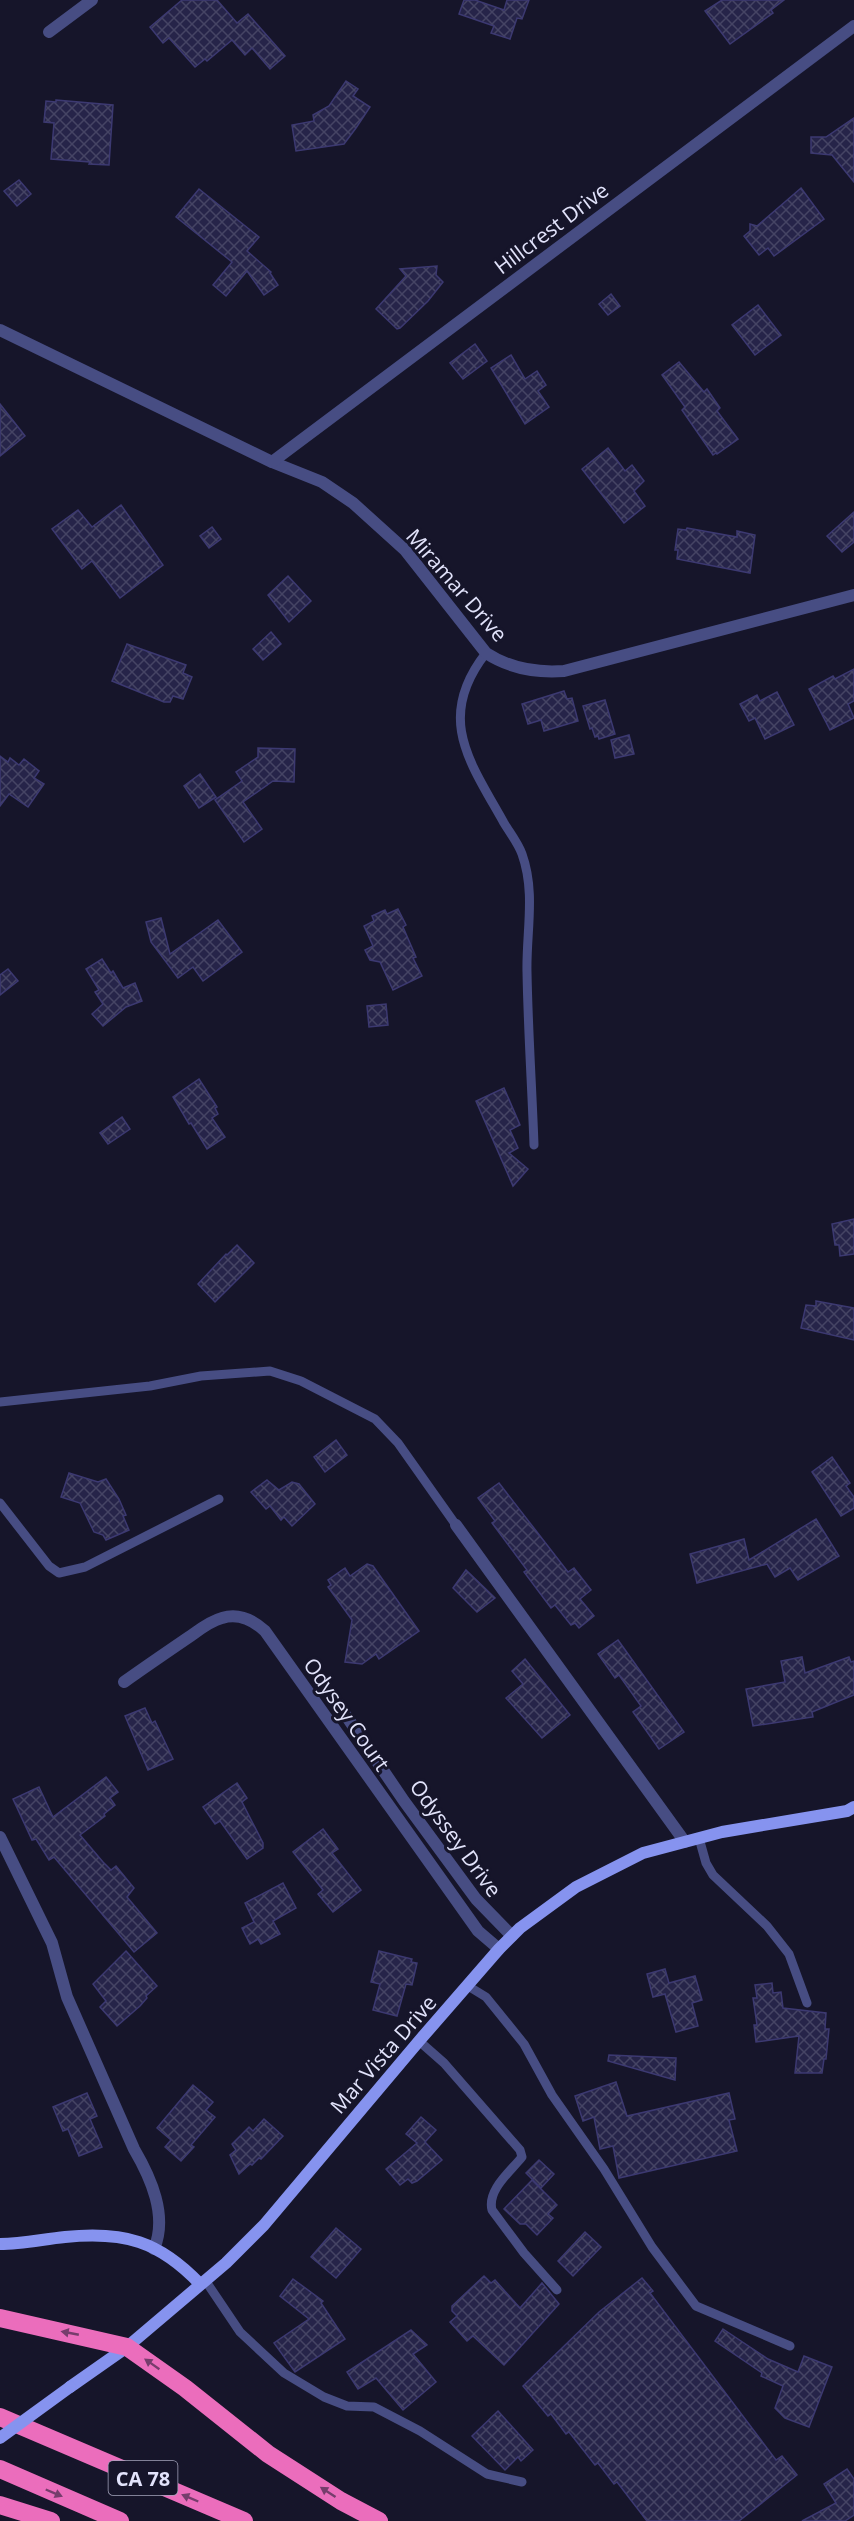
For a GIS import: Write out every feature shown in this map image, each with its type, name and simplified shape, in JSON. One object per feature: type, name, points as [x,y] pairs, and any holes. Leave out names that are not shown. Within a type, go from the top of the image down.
[{"type":"highway","points":[[0,2318],[127,2347],[185,2388],[268,2454],[341,2501],[379,2521]]},
{"type":"highway","name":"CA 78","points":[[0,2417],[244,2521]]},
{"type":"highway","name":"CA 78","points":[[0,2469],[120,2521]]},
{"type":"highway","points":[[0,2505],[51,2521]]},
{"type":"street","points":[[49,32],[92,0]]},
{"type":"street","name":"Hillcrest Drive","points":[[272,462],[854,26]]},
{"type":"street","name":"Miramar Drive","points":[[0,330],[272,462],[322,482],[353,503],[405,550],[486,653],[500,663],[543,672],[564,671],[854,595]]},
{"type":"street","points":[[456,1524],[685,1842]]},
{"type":"street","name":"Odysey Court","points":[[124,1682],[192,1635],[222,1618],[232,1616],[248,1619],[257,1624],[265,1631],[478,1931],[499,1949]]},
{"type":"street","name":"Odyssey Drive","points":[[334,1698],[404,1801],[476,1899],[512,1936]]},
{"type":"street","name":"Mar Vista Drive","points":[[0,2438],[127,2347],[226,2263],[264,2225],[499,1949],[512,1936],[576,1887],[643,1853],[722,1832],[847,1811],[854,1807]]},
{"type":"street","points":[[0,1837],[52,1943],[67,1997],[134,2149],[144,2166],[160,2220],[160,2235],[154,2248]]},
{"type":"street","points":[[0,2244],[101,2235],[132,2239],[171,2258],[202,2282]]},
{"type":"lane","points":[[486,653],[472,671],[461,706],[460,729],[467,758],[522,854],[531,895],[527,970],[534,1145]]},
{"type":"lane","points":[[0,1402],[150,1386],[201,1376],[270,1371],[300,1380],[375,1419],[398,1443],[456,1524]]},
{"type":"lane","points":[[0,1503],[49,1566],[59,1573],[86,1567],[219,1498]]},
{"type":"lane","points":[[699,1838],[706,1863],[713,1875],[767,1926],[789,1954],[807,2003]]},
{"type":"lane","points":[[468,1986],[486,1997],[524,2044],[552,2095],[604,2169],[652,2247],[696,2306],[790,2346]]},
{"type":"lane","points":[[419,2041],[444,2063],[520,2150],[522,2157],[493,2192],[490,2202],[492,2210],[524,2253],[557,2290]]},
{"type":"lane","points":[[202,2282],[240,2332],[284,2373],[324,2397],[347,2406],[374,2407],[420,2430],[487,2474],[522,2482]]},
{"type":"building","points":[[182,0],[217,0],[237,23],[248,14],[285,56],[270,69],[252,48],[245,55],[232,40],[207,61],[205,59],[195,67],[169,38],[163,43],[150,27]]},
{"type":"building","points":[[464,0],[475,0],[504,10],[507,0],[529,0],[522,19],[517,18],[510,39],[491,33],[494,26],[459,14]]},
{"type":"building","points":[[722,0],[784,0],[771,10],[773,13],[730,44],[705,11]]},
{"type":"building","points":[[346,81],[358,89],[353,96],[370,107],[356,128],[344,144],[296,151],[292,125],[314,121],[313,115],[329,106]]},
{"type":"building","points":[[56,100],[113,105],[109,165],[51,159],[54,123],[44,122],[46,101],[56,102]]},
{"type":"building","points":[[854,118],[854,182],[832,155],[811,153],[811,137],[826,137]]},
{"type":"building","points":[[19,180],[31,194],[17,206],[4,191]]},
{"type":"building","points":[[801,188],[824,219],[774,256],[768,248],[759,255],[744,236],[750,231],[750,224],[757,226]]},
{"type":"building","points":[[199,189],[259,237],[247,251],[271,272],[278,285],[264,295],[247,271],[226,296],[213,285],[232,262],[176,217]]},
{"type":"building","points":[[437,266],[436,275],[443,282],[428,301],[400,328],[397,329],[376,309],[406,276],[400,269]]},
{"type":"building","points":[[611,294],[620,306],[608,315],[599,304]]},
{"type":"building","points":[[758,305],[781,335],[755,355],[732,325]]},
{"type":"building","points":[[475,344],[487,361],[463,379],[450,363]]},
{"type":"building","points":[[511,355],[525,379],[537,371],[546,385],[538,391],[549,407],[525,424],[491,368]]},
{"type":"building","points":[[679,362],[704,392],[707,389],[720,408],[717,411],[738,439],[717,454],[713,455],[682,410],[685,407],[662,375]]},
{"type":"building","points":[[0,404],[25,436],[0,456]]},
{"type":"building","points":[[608,448],[625,471],[632,465],[644,481],[634,491],[645,506],[624,523],[582,469]]},
{"type":"building","points":[[121,505],[163,565],[120,598],[92,561],[82,569],[52,529],[78,510],[92,527]]},
{"type":"building","points":[[854,512],[854,542],[842,552],[827,536]]},
{"type":"building","points":[[212,527],[221,539],[209,548],[200,536]]},
{"type":"building","points":[[687,528],[737,537],[737,531],[755,535],[750,573],[677,559],[678,550],[675,550],[678,529],[686,530]]},
{"type":"building","points":[[288,576],[311,601],[289,622],[268,595]]},
{"type":"building","points":[[271,632],[281,644],[263,660],[253,649]]},
{"type":"building","points":[[127,644],[186,665],[183,673],[192,677],[183,699],[173,696],[170,702],[164,702],[112,681]]},
{"type":"building","points":[[854,669],[854,701],[848,704],[854,718],[830,730],[809,689],[833,676],[835,679]]},
{"type":"building","points":[[564,691],[567,699],[572,698],[578,721],[544,731],[541,720],[528,724],[522,704]]},
{"type":"building","points":[[777,692],[794,725],[765,739],[755,718],[749,721],[740,704],[757,695],[760,701]]},
{"type":"building","points":[[605,700],[615,734],[599,739],[598,736],[595,737],[592,728],[590,729],[583,706]]},
{"type":"building","points":[[629,735],[634,754],[615,758],[611,740]]},
{"type":"building","points":[[258,748],[295,749],[294,782],[273,781],[243,802],[262,829],[244,842],[215,800],[242,781],[236,772],[258,757]]},
{"type":"building","points":[[0,756],[8,762],[10,758],[19,765],[24,759],[39,771],[34,778],[44,784],[28,807],[9,794],[0,806]]},
{"type":"building","points":[[200,774],[216,797],[199,808],[184,786]]},
{"type":"building","points":[[398,909],[406,925],[403,927],[416,957],[413,958],[422,976],[393,990],[380,962],[370,960],[365,950],[373,946],[364,926],[374,921],[372,916],[385,910],[387,914]]},
{"type":"building","points":[[161,918],[170,954],[218,920],[242,952],[203,981],[193,967],[178,978],[151,942],[146,922]]},
{"type":"building","points":[[102,959],[111,973],[113,971],[123,988],[135,983],[142,1001],[126,1007],[103,1026],[92,1014],[103,1004],[95,992],[99,990],[86,969]]},
{"type":"building","points":[[8,969],[18,981],[0,995],[0,975]]},
{"type":"building","points":[[386,1004],[388,1025],[369,1027],[367,1006]]},
{"type":"building","points":[[199,1079],[217,1107],[215,1108],[218,1114],[212,1118],[225,1137],[207,1149],[173,1097]]},
{"type":"building","points":[[504,1088],[520,1125],[510,1130],[518,1148],[509,1153],[528,1169],[513,1186],[476,1101]]},
{"type":"building","points":[[122,1117],[130,1129],[108,1144],[100,1133]]},
{"type":"building","points":[[854,1219],[854,1254],[840,1256],[839,1245],[835,1245],[832,1224]]},
{"type":"building","points":[[237,1245],[254,1263],[215,1302],[198,1284]]},
{"type":"building","points":[[816,1301],[854,1308],[854,1340],[801,1328],[806,1305],[816,1306]]},
{"type":"building","points":[[336,1440],[347,1455],[325,1472],[314,1457]]},
{"type":"building","points":[[832,1457],[850,1483],[846,1486],[854,1497],[854,1508],[841,1516],[812,1472]]},
{"type":"building","points":[[69,1473],[98,1482],[106,1479],[119,1499],[129,1530],[106,1540],[103,1535],[94,1532],[80,1503],[61,1497]]},
{"type":"building","points":[[267,1480],[279,1490],[292,1482],[299,1484],[315,1504],[292,1526],[284,1517],[281,1520],[270,1506],[266,1509],[251,1492]]},
{"type":"building","points":[[499,1483],[568,1572],[574,1568],[591,1590],[580,1599],[594,1616],[579,1628],[575,1623],[571,1625],[555,1605],[551,1608],[524,1572],[527,1570],[492,1523],[495,1521],[478,1498]]},
{"type":"building","points":[[816,1519],[839,1556],[798,1580],[790,1568],[775,1577],[767,1564],[697,1583],[690,1554],[744,1539],[749,1560]]},
{"type":"building","points":[[367,1564],[373,1566],[419,1631],[379,1659],[376,1654],[362,1664],[345,1662],[352,1620],[328,1587],[331,1585],[328,1580],[345,1568],[350,1576]]},
{"type":"building","points":[[466,1570],[495,1598],[477,1612],[453,1588]]},
{"type":"building","points":[[618,1640],[684,1732],[659,1749],[633,1712],[641,1706],[619,1675],[615,1678],[598,1654]]},
{"type":"building","points":[[802,1657],[805,1673],[849,1657],[851,1662],[854,1661],[854,1695],[812,1712],[813,1717],[753,1726],[746,1689],[785,1682],[781,1661]]},
{"type":"building","points":[[525,1659],[570,1715],[542,1738],[506,1698],[523,1684],[512,1671]]},
{"type":"building","points":[[145,1708],[152,1723],[155,1721],[173,1759],[148,1770],[125,1716]]},
{"type":"building","points":[[106,1777],[118,1792],[110,1798],[115,1805],[104,1814],[105,1816],[80,1835],[111,1870],[116,1866],[134,1888],[127,1897],[157,1933],[134,1952],[54,1857],[49,1860],[36,1839],[32,1840],[13,1799],[39,1787],[53,1817]]},
{"type":"building","points":[[237,1783],[247,1798],[242,1802],[263,1843],[263,1848],[247,1859],[220,1821],[215,1824],[203,1807]]},
{"type":"building","points":[[323,1829],[338,1849],[332,1853],[361,1890],[333,1912],[318,1894],[323,1890],[293,1852]]},
{"type":"building","points":[[283,1883],[296,1908],[273,1921],[280,1934],[261,1944],[258,1939],[250,1944],[242,1928],[254,1922],[245,1903]]},
{"type":"building","points":[[126,1951],[157,1986],[146,1996],[147,1998],[140,2006],[117,2026],[100,2007],[106,2001],[93,1984]]},
{"type":"building","points":[[379,1951],[412,1959],[411,1962],[417,1963],[412,1985],[406,1984],[397,2016],[373,2010],[380,1984],[371,1982]]},
{"type":"building","points":[[665,1969],[669,1983],[695,1976],[702,2000],[692,2003],[698,2026],[676,2032],[665,1994],[653,1997],[647,1974]]},
{"type":"building","points":[[772,1983],[773,1993],[781,1992],[783,2008],[826,2013],[825,2029],[829,2029],[822,2073],[795,2073],[799,2036],[756,2042],[754,2025],[757,2025],[753,1998],[757,1998],[755,1985]]},
{"type":"building","points":[[609,2055],[676,2058],[675,2080],[608,2061]]},
{"type":"building","points":[[616,2082],[627,2116],[729,2093],[735,2119],[729,2120],[737,2151],[619,2178],[613,2146],[600,2149],[594,2117],[583,2121],[575,2096]]},
{"type":"building","points":[[193,2085],[213,2102],[206,2110],[215,2117],[191,2145],[194,2147],[181,2161],[165,2147],[171,2140],[157,2128]]},
{"type":"building","points":[[87,2093],[97,2116],[90,2119],[102,2147],[79,2156],[68,2129],[63,2131],[53,2107]]},
{"type":"building","points":[[421,2117],[436,2130],[425,2142],[442,2160],[417,2181],[412,2183],[408,2179],[400,2185],[386,2169],[417,2143],[406,2134]]},
{"type":"building","points":[[264,2119],[283,2136],[261,2159],[250,2164],[239,2174],[230,2155],[236,2150],[232,2144],[249,2127],[253,2131]]},
{"type":"building","points":[[539,2160],[554,2174],[541,2188],[526,2173]]},
{"type":"building","points":[[532,2180],[557,2205],[548,2214],[553,2218],[537,2235],[526,2224],[520,2224],[504,2209]]},
{"type":"building","points":[[336,2228],[361,2249],[336,2278],[311,2257]]},
{"type":"building","points":[[585,2232],[601,2247],[573,2276],[558,2261]]},
{"type":"building","points":[[484,2276],[491,2283],[495,2280],[520,2308],[542,2283],[559,2304],[504,2365],[473,2336],[467,2341],[450,2322],[457,2316],[452,2311],[452,2306]]},
{"type":"building","points":[[642,2278],[653,2291],[650,2293],[776,2460],[782,2456],[797,2475],[739,2521],[647,2521],[617,2482],[614,2484],[598,2463],[595,2465],[569,2432],[566,2434],[551,2414],[548,2416],[523,2386],[599,2312]]},
{"type":"building","points":[[293,2279],[323,2301],[321,2303],[345,2339],[295,2372],[274,2343],[309,2319],[280,2296]]},
{"type":"building","points":[[723,2329],[768,2359],[798,2372],[804,2356],[832,2367],[809,2427],[785,2418],[775,2408],[783,2386],[761,2376],[762,2373],[715,2341]]},
{"type":"building","points":[[411,2330],[427,2345],[413,2354],[436,2382],[403,2410],[376,2378],[358,2389],[347,2372]]},
{"type":"building","points":[[498,2411],[533,2450],[521,2461],[518,2457],[505,2470],[472,2436]]},
{"type":"building","points":[[847,2469],[854,2479],[854,2515],[845,2521],[802,2521],[836,2503],[824,2484]]}]
